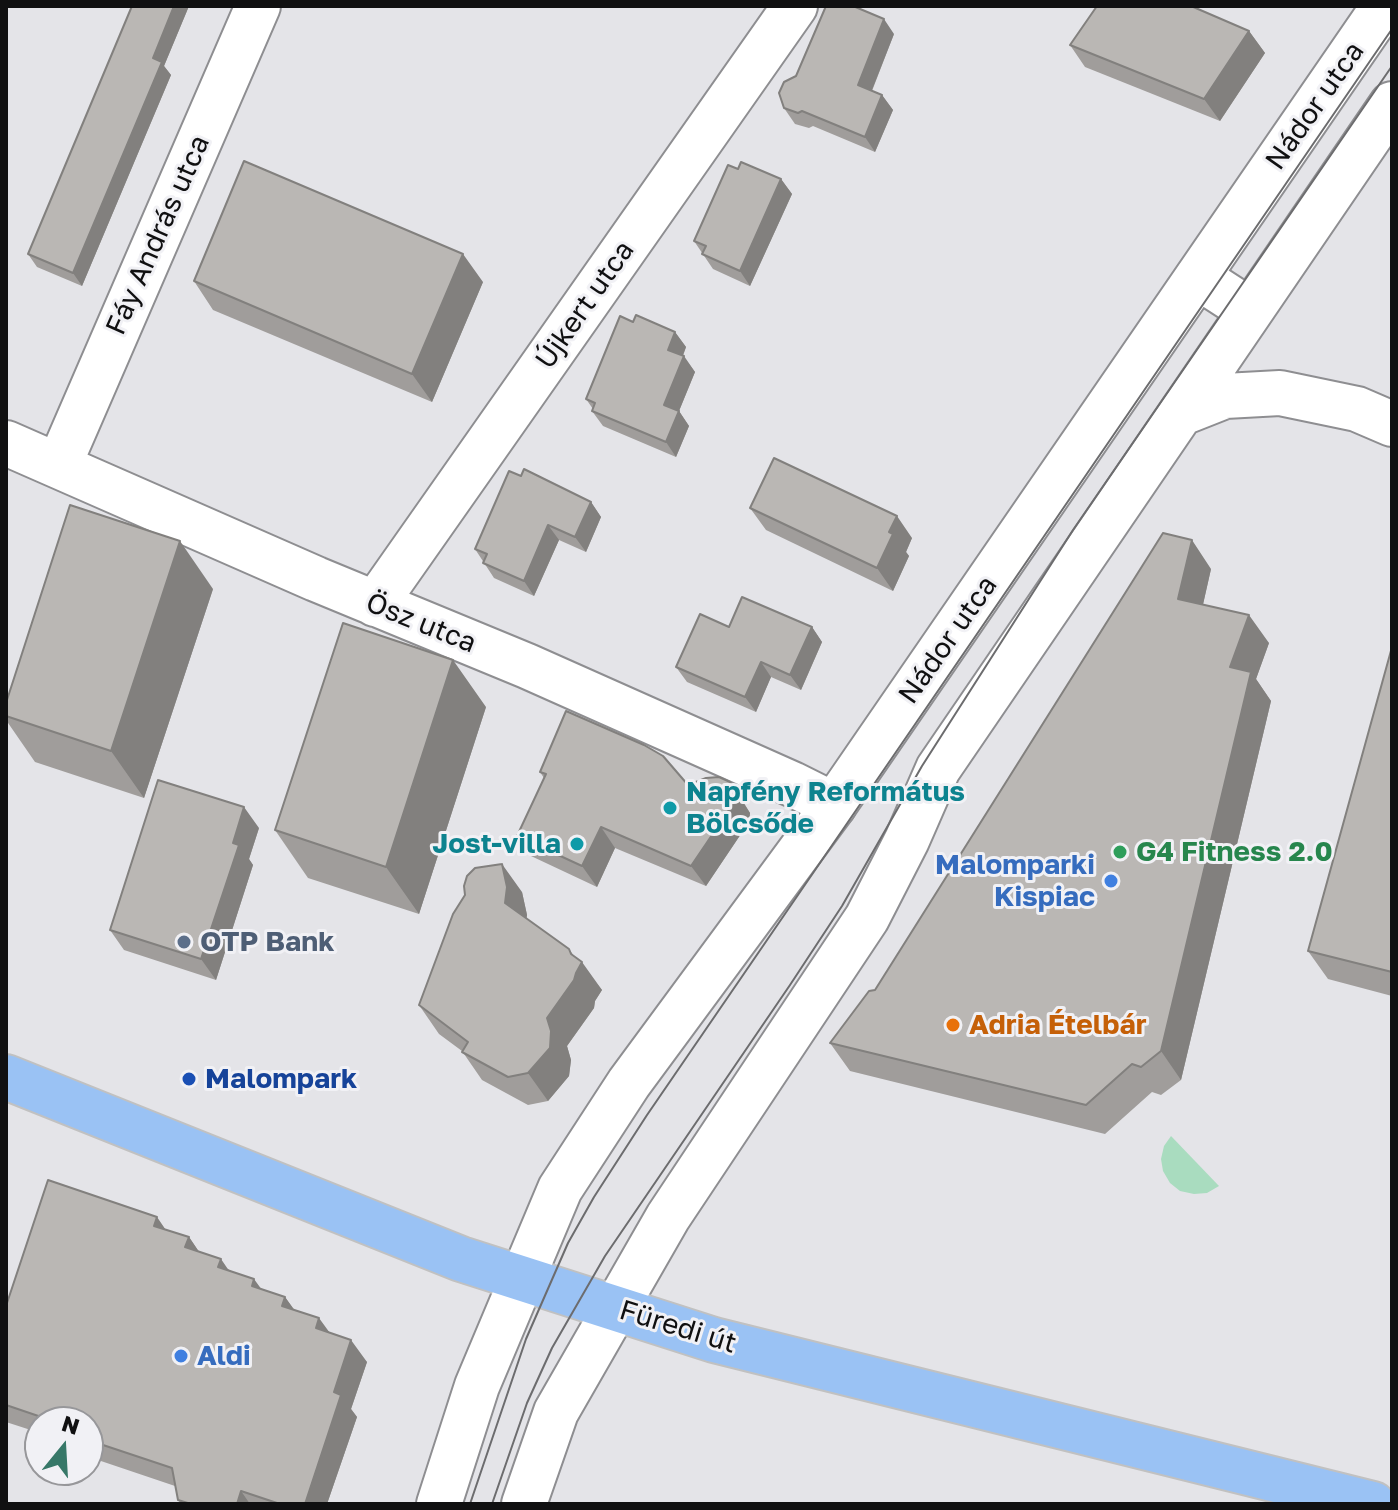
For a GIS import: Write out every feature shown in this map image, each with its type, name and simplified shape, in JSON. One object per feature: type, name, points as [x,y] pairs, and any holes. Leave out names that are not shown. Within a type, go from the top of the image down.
[{"type":"main road","name":"Füredi út","points":[[6,1077],[461,1259],[714,1340],[1373,1504]]},
{"type":"street","name":"Fáy András utca","points":[[59,465],[258,6]]},
{"type":"street","name":"Újkert utca","points":[[375,604],[795,6]]},
{"type":"street","name":"Nádor utca","points":[[439,1504],[477,1386],[560,1189],[629,1083],[834,805],[1384,6]]},
{"type":"street","points":[[524,1504],[556,1412],[668,1217],[867,918],[907,840],[938,769],[1392,104]]},
{"type":"street","points":[[1198,277],[1249,310]]},
{"type":"street","points":[[1182,413],[1225,396],[1280,393],[1357,409],[1392,424]]},
{"type":"street","name":"Ösz utca","points":[[6,443],[375,604],[527,666],[834,805]]},
{"type":"green space","points":[[1171,1136],[1219,1186],[1207,1193],[1194,1194],[1180,1191],[1170,1183],[1161,1159],[1164,1146]]},
{"type":"building","points":[[132,6],[174,6],[153,58],[162,62],[73,273],[28,254]]},
{"type":"building","points":[[826,6],[853,6],[884,19],[858,85],[882,95],[865,137],[802,111],[798,113],[784,108],[779,93],[784,82],[796,76]]},
{"type":"building","points":[[1097,6],[1191,6],[1249,31],[1204,99],[1070,45]]},
{"type":"building","points":[[244,161],[463,254],[412,374],[194,281]]},
{"type":"building","points":[[741,162],[781,179],[740,271],[702,254],[706,246],[694,241],[728,165],[738,169]]},
{"type":"building","points":[[636,315],[675,332],[668,350],[684,356],[664,405],[679,411],[666,442],[592,411],[595,403],[586,399],[620,316],[633,322]]},
{"type":"building","points":[[774,458],[897,516],[889,532],[893,534],[877,568],[750,508]]},
{"type":"building","points":[[524,469],[591,502],[575,537],[548,525],[524,581],[483,563],[487,554],[475,549],[509,471],[521,476]]},
{"type":"building","points":[[70,505],[180,541],[111,751],[6,716],[6,703]]},
{"type":"building","points":[[1163,533],[1192,540],[1178,599],[1249,615],[1230,667],[1251,672],[1161,1051],[1141,1067],[1132,1064],[1086,1105],[830,1043],[869,991],[875,990]]},
{"type":"building","points":[[742,597],[812,627],[790,675],[761,662],[745,697],[676,667],[700,614],[729,627]]},
{"type":"building","points":[[343,623],[453,660],[386,867],[275,830]]},
{"type":"building","points":[[1392,647],[1392,972],[1308,951]]},
{"type":"building","points":[[566,711],[663,756],[688,785],[719,777],[730,782],[735,801],[691,866],[601,827],[582,866],[517,836],[546,774],[540,772]]},
{"type":"building","points":[[158,780],[244,807],[233,843],[239,845],[201,959],[110,930]]},
{"type":"building","points":[[502,864],[507,887],[505,903],[569,949],[582,962],[574,980],[547,1018],[551,1031],[550,1048],[528,1073],[508,1077],[462,1052],[468,1042],[419,1005],[453,914],[465,895],[467,876],[475,868]]},
{"type":"building","name":"Aldi","points":[[48,1180],[157,1217],[154,1226],[189,1237],[185,1247],[221,1259],[218,1267],[254,1279],[252,1286],[285,1297],[282,1306],[319,1318],[316,1328],[351,1340],[334,1392],[341,1395],[305,1504],[280,1504],[241,1491],[237,1504],[191,1504],[178,1500],[172,1468],[104,1445],[104,1406],[24,1406],[24,1411],[6,1405],[6,1306]]},
{"type":"tram line","points":[[470,1504],[526,1339],[568,1243],[594,1197],[647,1115],[1392,29]]},
{"type":"tram line","points":[[492,1504],[527,1403],[552,1348],[605,1256],[842,906],[922,766],[1073,530],[1392,66]]},
{"type":"place","name":"Napfény Református Bölcsőde","points":[[670,808]]},
{"type":"place","name":"Jost-villa","points":[[577,844]]},
{"type":"place","name":"G4 Fitness 2.0","points":[[1120,852]]},
{"type":"place","name":"Malomparki Kispiac","points":[[1111,881]]},
{"type":"place","name":"OTP Bank","points":[[184,942]]},
{"type":"place","name":"Adria Ételbár","points":[[953,1025]]},
{"type":"place","name":"Malompark","points":[[189,1079]]},
{"type":"place","name":"Aldi","points":[[181,1356]]}]
